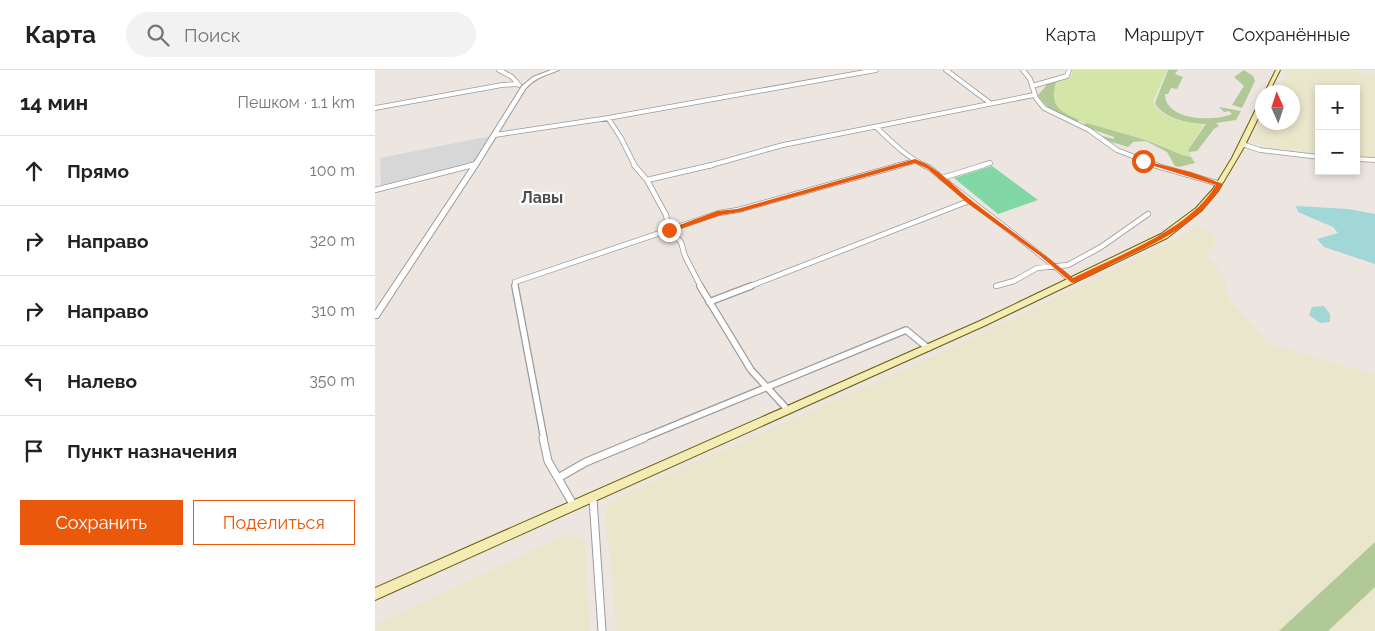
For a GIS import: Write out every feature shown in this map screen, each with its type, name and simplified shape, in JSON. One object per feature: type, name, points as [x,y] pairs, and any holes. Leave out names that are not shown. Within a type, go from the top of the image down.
[{"type":"main road","points":[[1270,85],[1278,70]]},
{"type":"main road","points":[[375,594],[593,499],[787,409],[928,348],[1164,236],[1191,216],[1215,192],[1255,117]]},
{"type":"street","points":[[499,70],[512,77],[521,86]]},
{"type":"street","points":[[375,316],[495,135],[521,86],[542,73],[557,70]]},
{"type":"street","points":[[495,135],[608,118],[876,70]]},
{"type":"street","points":[[946,70],[990,103]]},
{"type":"street","points":[[1023,70],[1031,78],[1034,95],[1043,107],[1053,114],[1089,130],[1119,151],[1143,161],[1189,173],[1220,184]]},
{"type":"street","points":[[1032,86],[1067,76],[1069,70]]},
{"type":"street","points":[[375,108],[502,85],[521,86]]},
{"type":"street","points":[[647,180],[701,168],[783,145],[1034,95]]},
{"type":"street","points":[[608,118],[621,138],[636,168],[647,180],[666,215],[669,230],[681,242],[685,256],[709,302],[751,370],[787,409]]},
{"type":"street","points":[[877,127],[915,161],[930,168],[969,201],[1041,254],[1072,281]]},
{"type":"street","points":[[1242,144],[1260,150],[1315,157]]},
{"type":"street","points":[[1360,159],[1375,160]]},
{"type":"street","points":[[574,507],[548,461],[515,293],[515,282],[719,213],[738,210],[915,161]]},
{"type":"street","points":[[942,178],[990,163]]},
{"type":"street","points":[[375,190],[476,164]]},
{"type":"street","points":[[709,302],[969,201]]},
{"type":"street","points":[[996,286],[1015,281],[1037,268],[1068,265],[1101,247],[1149,214]]},
{"type":"street","points":[[558,478],[586,462],[906,330],[928,348]]},
{"type":"street","points":[[593,499],[602,631]]},
{"type":"shaded area","points":[[1289,70],[1349,70],[1375,76],[1375,158],[1360,157],[1360,85],[1315,85],[1315,155],[1275,150],[1256,143],[1252,139],[1257,130],[1300,130],[1300,85],[1281,85]]},
{"type":"shaded area","points":[[495,135],[476,164],[381,188],[380,158]]},
{"type":"shaded area","points":[[1197,226],[1212,233],[1218,240],[1206,254],[1224,277],[1228,297],[1267,343],[1375,375],[1375,542],[1279,631],[616,631],[611,557],[604,523],[608,504],[627,493],[950,349],[1179,238]]},
{"type":"shaded area","points":[[565,535],[584,538],[590,631],[375,631],[375,625]]},
{"type":"shaded area","points":[[1375,587],[1375,631],[1328,631]]},
{"type":"green space","points":[[1073,70],[1167,70],[1153,101],[1156,107],[1167,116],[1204,125],[1188,150],[1191,157],[1144,139],[1093,126],[1073,118],[1062,111],[1052,94],[1056,82],[1071,77]]},
{"type":"green space","points":[[1168,70],[1178,70],[1175,74],[1183,77],[1177,89],[1171,88],[1168,94],[1165,94],[1167,103],[1173,110],[1192,117],[1203,118],[1224,117],[1232,114],[1229,111],[1224,112],[1219,107],[1241,111],[1236,120],[1216,123],[1219,126],[1214,129],[1197,151],[1189,152],[1188,150],[1206,124],[1177,119],[1164,113],[1155,103]]},
{"type":"green space","points":[[1244,70],[1253,76],[1255,81],[1242,108],[1232,105],[1244,86],[1234,77]]},
{"type":"green space","points":[[1058,79],[1059,81],[1056,82],[1054,90],[1055,102],[1066,114],[1079,120],[1076,123],[1050,109],[1038,95],[1046,86],[1045,82]]},
{"type":"green space","points":[[1086,123],[1146,140],[1191,157],[1195,163],[1179,167],[1175,166],[1167,152],[1146,141],[1133,142],[1128,147],[1105,140],[1099,135],[1114,139],[1114,137],[1083,126]]},
{"type":"green space","points":[[992,166],[1038,200],[998,214],[954,178]]},
{"type":"green space","points":[[1375,542],[1375,587],[1328,631],[1279,631]]},
{"type":"water","points":[[1296,206],[1348,209],[1375,214],[1375,264],[1324,247],[1317,239],[1338,233],[1333,227],[1298,212]]},
{"type":"water","points":[[1324,306],[1330,314],[1330,322],[1320,323],[1309,315],[1312,307]]},
{"type":"district","name":"Лавы","points":[[542,197]]},
{"type":"route","points":[[669,230],[719,213],[792,196],[839,181],[915,161],[930,168],[969,201],[1041,254],[1072,281],[1164,236],[1191,216],[1215,192],[1220,184],[1189,173],[1143,161]]}]
